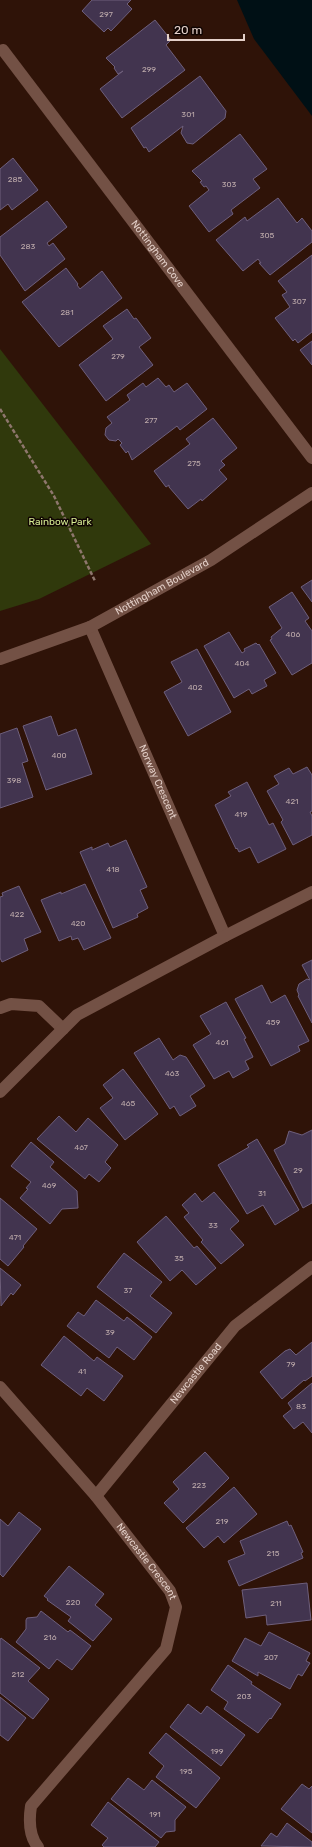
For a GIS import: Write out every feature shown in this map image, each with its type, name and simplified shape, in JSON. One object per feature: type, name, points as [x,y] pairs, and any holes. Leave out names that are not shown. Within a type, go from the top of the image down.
[{"type":"street","name":"Nottingham Cove","points":[[3,50],[312,458]]},
{"type":"street","name":"Nottingham Boulevard","points":[[0,659],[90,627],[211,560],[312,493]]},
{"type":"street","name":"Norway Crescent","points":[[90,627],[225,936]]},
{"type":"street","points":[[0,1092],[77,1015],[225,936],[312,892]]},
{"type":"street","points":[[0,1008],[11,1004],[39,1006],[63,1029]]},
{"type":"street","name":"Newcastle Road","points":[[96,1496],[235,1326],[312,1267]]},
{"type":"street","name":"Newcastle Crescent","points":[[0,1387],[96,1496],[170,1591],[176,1607],[166,1649],[31,1806],[29,1822],[35,1843],[38,1847]]},
{"type":"path","points":[[0,409],[54,496],[95,581]]},
{"type":"green space","name":"Rainbow Park","points":[[0,349],[151,544],[39,599],[0,611]]},
{"type":"shaded area","points":[[237,0],[312,0],[312,116],[254,39]]},
{"type":"building","points":[[92,0],[131,0],[127,4],[132,9],[111,31],[108,28],[104,32],[82,11]]},
{"type":"building","points":[[155,20],[171,40],[166,45],[185,70],[122,118],[100,89],[123,71],[118,74],[114,68],[115,67],[106,58]]},
{"type":"building","points":[[200,76],[226,111],[225,118],[193,144],[187,143],[181,133],[183,126],[149,152],[146,147],[144,148],[131,128]]},
{"type":"building","points":[[240,134],[267,169],[253,179],[260,188],[231,210],[233,214],[209,232],[189,206],[209,190],[206,186],[204,187],[200,182],[202,181],[192,171]]},
{"type":"building","points":[[13,158],[38,190],[12,210],[8,204],[0,210],[0,169]]},
{"type":"building","points":[[278,198],[297,223],[302,218],[312,231],[312,242],[270,275],[259,263],[261,263],[258,259],[243,271],[216,240],[245,217],[247,221]]},
{"type":"building","points":[[47,201],[67,227],[47,243],[49,246],[53,243],[65,259],[25,291],[0,255],[0,237]]},
{"type":"building","points":[[312,255],[312,332],[298,343],[295,339],[293,341],[275,318],[290,307],[282,295],[287,292],[278,281]]},
{"type":"building","points":[[66,268],[80,289],[102,271],[122,298],[59,347],[22,302]]},
{"type":"building","points":[[127,309],[151,338],[139,347],[153,365],[106,401],[79,365],[113,339],[103,326]]},
{"type":"building","points":[[312,341],[312,365],[300,350]]},
{"type":"building","points":[[158,378],[166,387],[169,385],[174,392],[187,383],[207,409],[180,430],[177,426],[132,460],[128,451],[126,453],[120,445],[122,443],[118,439],[116,441],[109,440],[105,435],[106,428],[112,423],[107,417],[130,400],[127,395],[143,383],[146,387]]},
{"type":"building","points":[[213,418],[237,448],[221,461],[225,465],[219,470],[227,479],[202,501],[201,499],[188,509],[169,487],[169,485],[166,487],[154,471],[190,444],[186,439]]},
{"type":"building","points":[[312,580],[312,602],[301,587]]},
{"type":"building","points":[[292,592],[309,618],[305,621],[312,631],[312,663],[292,675],[270,640],[272,639],[271,637],[282,628],[269,607]]},
{"type":"building","points":[[229,632],[242,653],[245,651],[244,649],[256,643],[258,645],[259,644],[276,673],[264,680],[267,686],[252,694],[249,689],[234,698],[204,646]]},
{"type":"building","points":[[197,649],[231,712],[188,736],[164,692],[182,682],[171,662]]},
{"type":"building","points":[[51,716],[58,736],[76,729],[92,774],[46,790],[23,726]]},
{"type":"building","points":[[17,728],[28,761],[22,763],[33,797],[0,808],[0,734]]},
{"type":"building","points":[[307,767],[312,775],[312,811],[310,812],[312,816],[312,835],[293,845],[281,822],[283,820],[267,791],[279,784],[274,776],[289,768],[293,774]]},
{"type":"building","points":[[247,782],[269,825],[273,823],[286,849],[258,863],[250,847],[239,852],[237,848],[236,849],[215,805],[231,796],[228,792]]},
{"type":"building","points":[[126,840],[147,887],[140,890],[148,908],[137,914],[138,917],[113,928],[80,852],[92,847],[92,850],[108,843],[110,847]]},
{"type":"building","points":[[85,884],[111,938],[84,950],[78,938],[72,940],[71,936],[59,941],[41,900]]},
{"type":"building","points":[[19,886],[41,932],[24,939],[28,950],[2,962],[0,958],[0,897],[3,896],[2,893]]},
{"type":"building","points":[[312,960],[312,1023],[298,996],[297,990],[299,984],[307,979],[310,980],[302,965]]},
{"type":"building","points":[[262,985],[271,1003],[285,995],[309,1041],[298,1046],[300,1051],[271,1066],[235,999]]},
{"type":"building","points":[[226,1002],[246,1038],[244,1039],[253,1057],[245,1061],[249,1069],[233,1078],[229,1071],[214,1079],[193,1045],[211,1034],[200,1016]]},
{"type":"building","points":[[159,1038],[173,1060],[180,1055],[186,1057],[205,1086],[190,1096],[196,1106],[180,1116],[174,1106],[170,1109],[134,1053]]},
{"type":"building","points":[[123,1069],[158,1114],[125,1140],[100,1108],[113,1098],[103,1085]]},
{"type":"building","points":[[59,1116],[76,1132],[88,1118],[118,1145],[105,1162],[111,1168],[99,1182],[89,1174],[85,1179],[37,1139]]},
{"type":"building","points":[[312,1130],[312,1203],[303,1208],[274,1150],[285,1144],[289,1131],[302,1135]]},
{"type":"building","points":[[257,1139],[299,1210],[275,1225],[263,1205],[247,1214],[218,1165],[249,1147],[247,1145]]},
{"type":"building","points":[[31,1142],[54,1162],[50,1167],[77,1191],[78,1208],[62,1209],[50,1224],[20,1198],[28,1189],[26,1188],[31,1182],[11,1166]]},
{"type":"building","points":[[214,1192],[239,1221],[230,1229],[244,1245],[221,1264],[201,1242],[203,1240],[184,1217],[189,1213],[182,1205],[195,1193],[202,1202]]},
{"type":"building","points":[[0,1198],[37,1229],[8,1266],[0,1259]]},
{"type":"building","points":[[166,1216],[194,1248],[197,1246],[216,1268],[196,1285],[182,1270],[170,1281],[137,1242]]},
{"type":"building","points":[[124,1253],[162,1282],[150,1296],[172,1313],[156,1333],[97,1287]]},
{"type":"building","points":[[0,1268],[21,1285],[13,1295],[11,1293],[1,1306]]},
{"type":"building","points":[[96,1300],[124,1321],[127,1317],[152,1337],[134,1360],[117,1347],[109,1358],[67,1326],[78,1312],[84,1316]]},
{"type":"building","points":[[64,1336],[94,1361],[97,1357],[123,1376],[104,1401],[87,1388],[81,1396],[41,1365]]},
{"type":"building","points":[[312,1342],[312,1376],[305,1381],[304,1380],[282,1399],[260,1372],[285,1351],[290,1349],[296,1355]]},
{"type":"building","points":[[312,1383],[312,1433],[303,1422],[294,1429],[283,1416],[292,1409],[288,1403]]},
{"type":"building","points":[[205,1452],[229,1478],[183,1523],[164,1503],[179,1489],[173,1482]]},
{"type":"building","points":[[234,1487],[257,1514],[224,1543],[218,1536],[204,1548],[186,1528]]},
{"type":"building","points":[[19,1512],[41,1529],[3,1577],[0,1574],[0,1519],[8,1526]]},
{"type":"building","points":[[287,1521],[289,1526],[291,1525],[303,1552],[301,1553],[303,1558],[239,1586],[228,1561],[245,1554],[240,1541]]},
{"type":"building","points":[[69,1566],[104,1594],[95,1605],[112,1619],[93,1641],[68,1621],[71,1617],[47,1600],[48,1599],[44,1596]]},
{"type":"building","points":[[307,1583],[311,1620],[267,1625],[266,1615],[246,1618],[242,1590]]},
{"type":"building","points":[[41,1611],[68,1632],[70,1630],[91,1646],[72,1670],[57,1659],[49,1669],[16,1642],[26,1629],[27,1618],[37,1617]]},
{"type":"building","points":[[269,1632],[310,1653],[306,1661],[310,1663],[302,1676],[298,1674],[290,1689],[258,1672],[258,1676],[232,1661],[245,1638],[261,1646]]},
{"type":"building","points":[[1,1638],[40,1668],[28,1681],[49,1699],[33,1719],[0,1693]]},
{"type":"building","points":[[228,1665],[252,1682],[251,1684],[281,1704],[271,1719],[270,1718],[258,1733],[224,1709],[228,1702],[211,1690]]},
{"type":"building","points":[[0,1697],[26,1718],[8,1741],[0,1735]]},
{"type":"building","points":[[188,1704],[201,1714],[207,1706],[245,1735],[221,1766],[170,1727]]},
{"type":"building","points":[[166,1733],[220,1778],[196,1808],[156,1777],[164,1766],[149,1753]]},
{"type":"building","points":[[128,1778],[144,1790],[152,1780],[186,1807],[175,1820],[175,1831],[166,1832],[161,1838],[111,1799]]},
{"type":"building","points":[[302,1784],[309,1789],[312,1786],[312,1833],[281,1809]]},
{"type":"building","points":[[108,1802],[159,1842],[155,1847],[104,1847],[102,1845],[108,1838],[91,1825]]},
{"type":"building","points":[[287,1823],[312,1842],[312,1847],[261,1846],[271,1833],[277,1837]]}]
